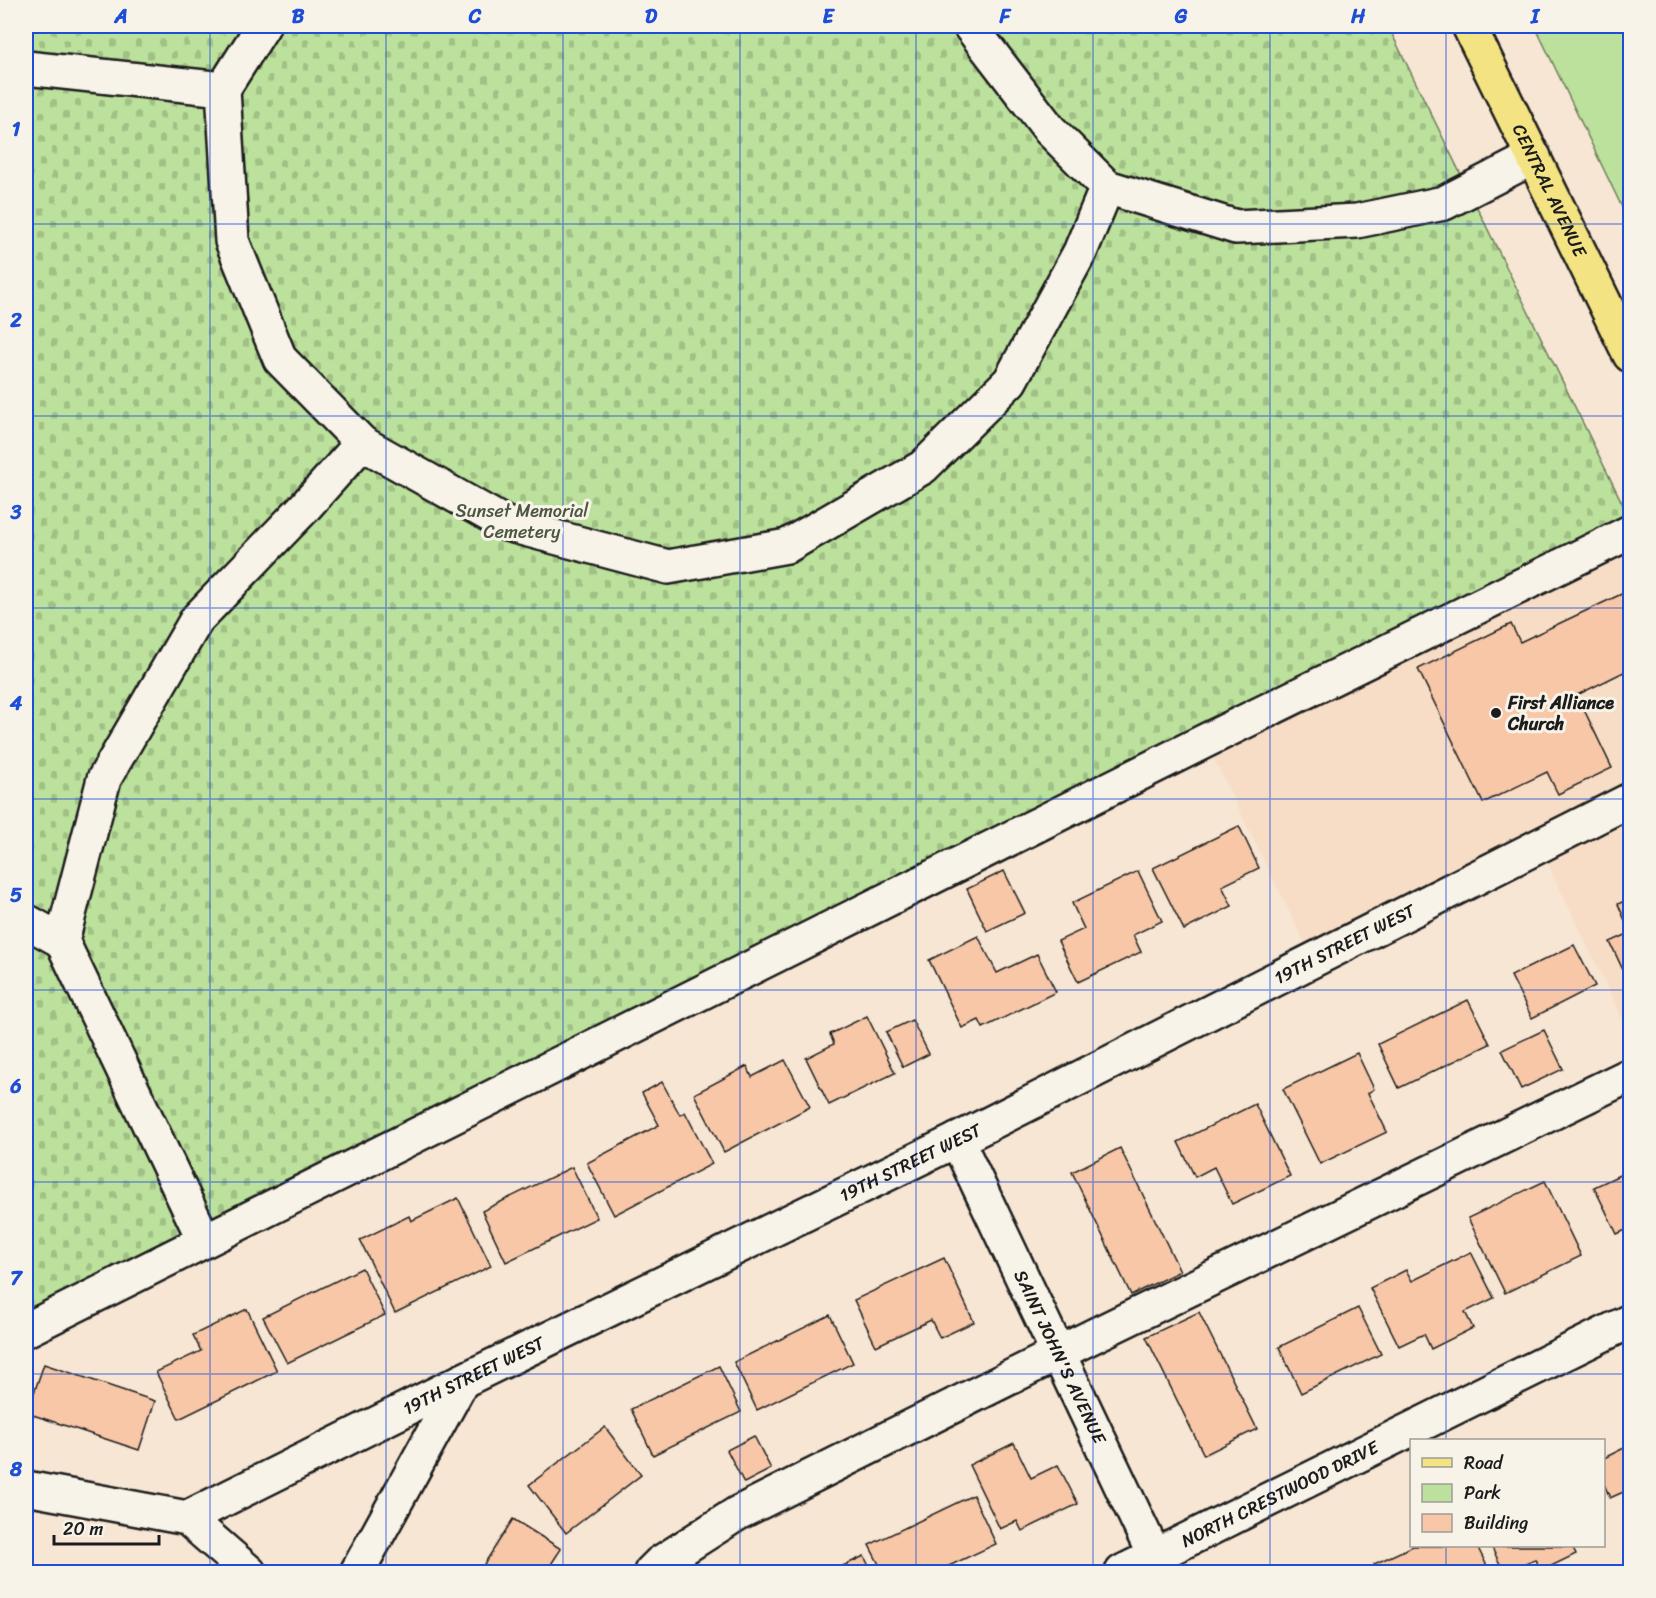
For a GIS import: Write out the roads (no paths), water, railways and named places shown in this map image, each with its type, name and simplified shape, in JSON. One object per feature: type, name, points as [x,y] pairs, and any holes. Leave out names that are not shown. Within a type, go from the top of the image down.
[{"type":"main road","name":"CENTRAL AVENUE","points":[[1469,26],[1630,355]]},
{"type":"street","points":[[263,26],[223,88],[232,241],[280,359],[362,443],[506,524],[668,567],[787,546],[923,467],[1010,381],[1080,252],[1107,187]]},
{"type":"street","points":[[970,26],[1050,130],[1107,187],[1236,227],[1358,221],[1444,204],[1534,157]]},
{"type":"street","points":[[26,68],[223,88]]},
{"type":"street","points":[[62,941],[104,779],[197,619],[362,443]]},
{"type":"street","points":[[26,1330],[1630,532]]},
{"type":"street","name":"19TH STREET WEST","points":[[187,1518],[957,1140],[1630,800]]},
{"type":"street","points":[[26,921],[62,941],[204,1240]]},
{"type":"street","points":[[651,1572],[660,1563],[738,1513],[1058,1353],[1630,1075]]},
{"type":"street","name":"SAINT JOHN'S AVENUE","points":[[957,1140],[1158,1565]]},
{"type":"street","name":"NORTH CRESTWOOD DRIVE","points":[[1122,1572],[1158,1565],[1630,1321]]},
{"type":"street","points":[[357,1572],[462,1381]]},
{"type":"street","points":[[26,1488],[187,1518],[249,1572]]},
{"type":"place","name":"First Alliance Church","points":[[1496,713]]},
{"type":"park label","name":"Sunset Memorial Cemetery","points":[[522,521]]}]
